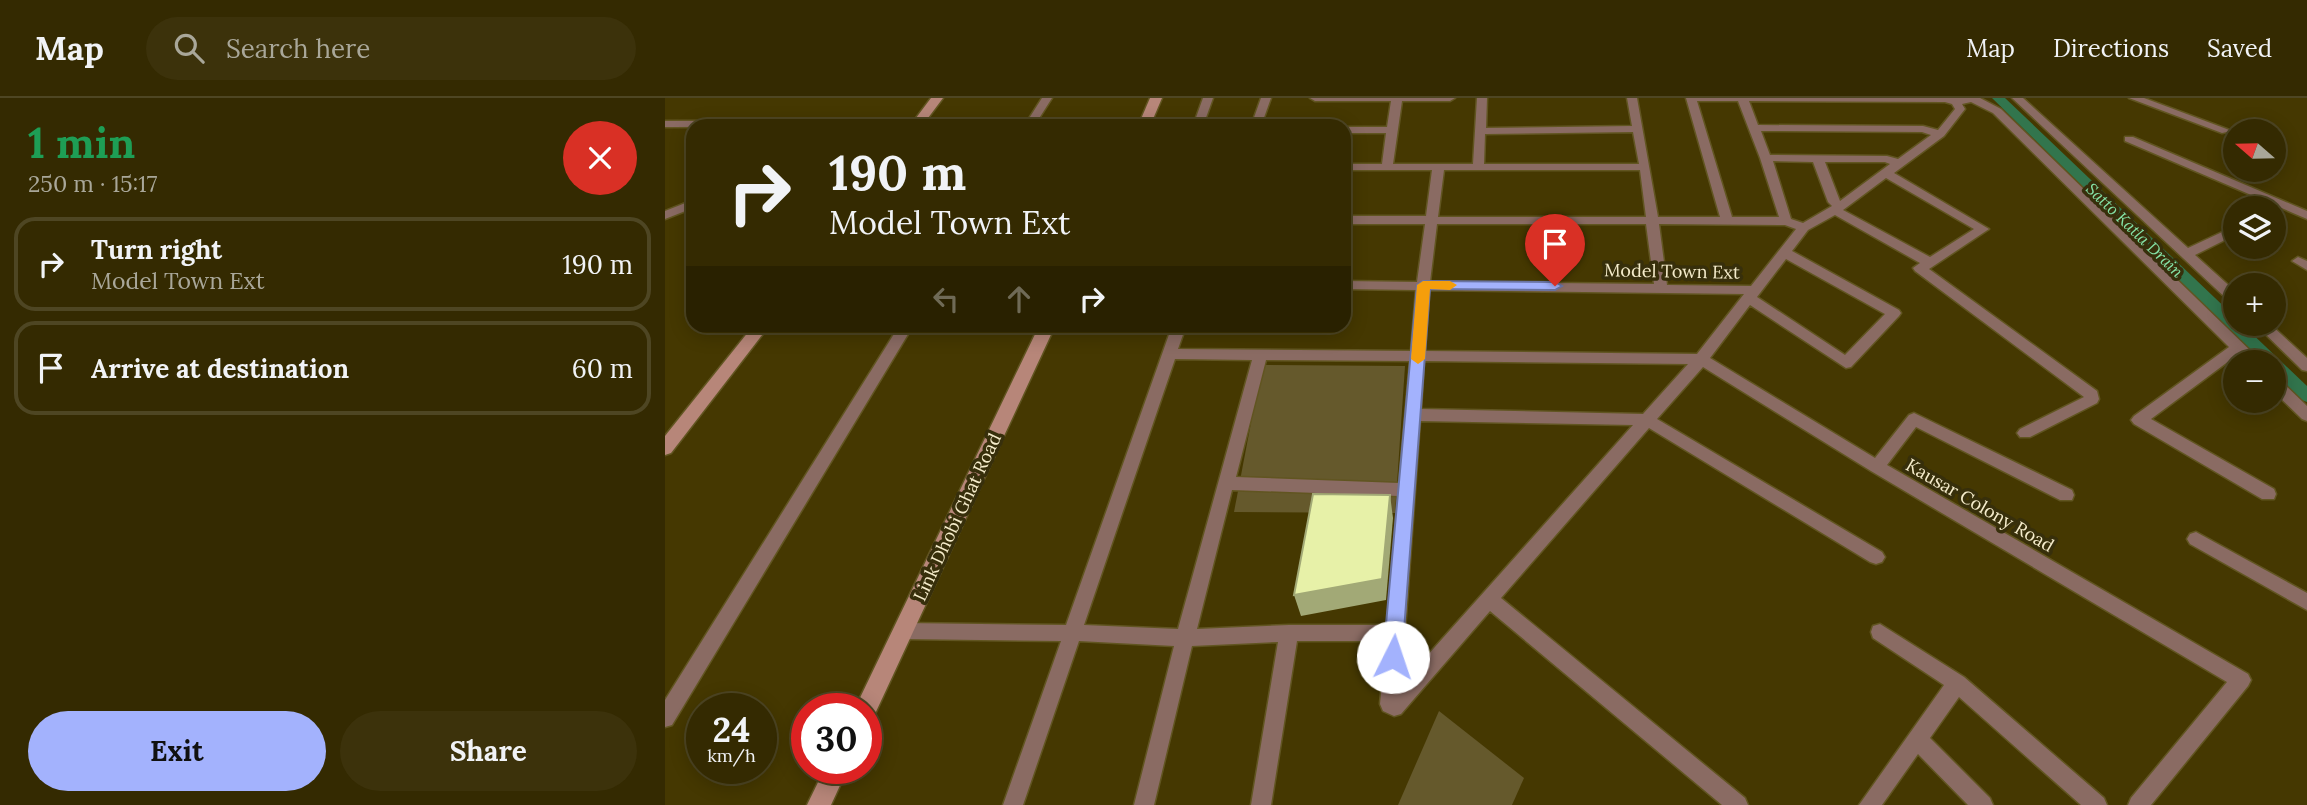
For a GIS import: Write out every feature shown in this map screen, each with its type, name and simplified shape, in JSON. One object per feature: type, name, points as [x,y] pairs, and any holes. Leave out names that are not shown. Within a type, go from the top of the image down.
[{"type":"street","points":[[921,119],[937,98]]},
{"type":"street","points":[[1034,119],[1047,98]]},
{"type":"street","points":[[1147,119],[1156,98]]},
{"type":"street","points":[[1201,119],[1209,98]]},
{"type":"street","points":[[1258,119],[1266,98]]},
{"type":"street","points":[[1315,98],[1450,98]]},
{"type":"street","points":[[1387,167],[1397,98]]},
{"type":"street","points":[[1478,168],[1482,98]]},
{"type":"street","points":[[1632,98],[1645,167],[1661,287]]},
{"type":"street","points":[[1727,221],[1691,98],[1945,99],[1956,102],[1973,98],[1997,111],[2241,350]]},
{"type":"street","points":[[2017,98],[2223,288]]},
{"type":"street","points":[[2134,98],[2223,130]]},
{"type":"street","points":[[1742,99],[1766,158],[1786,221]]},
{"type":"street","name":"Model Town Ext","points":[[1351,285],[1661,287],[1753,294],[1804,227],[1837,208],[1940,134],[1960,109],[1956,102]]},
{"type":"street","points":[[665,124],[686,124]]},
{"type":"street","points":[[1754,128],[1923,128],[1940,134]]},
{"type":"street","points":[[1479,131],[1637,129]]},
{"type":"street","points":[[1351,130],[1392,131]]},
{"type":"street","points":[[2129,139],[2267,196]]},
{"type":"street","points":[[1766,158],[1887,159],[1898,163]]},
{"type":"street","points":[[1818,159],[1837,208],[1930,263]]},
{"type":"street","points":[[1351,167],[1645,167]]},
{"type":"street","points":[[1438,169],[1423,285],[1415,415],[1394,633],[1390,704],[1394,707],[1701,359],[1753,294],[1846,363],[1894,313],[1785,253]]},
{"type":"street","points":[[1885,173],[1983,229],[1920,268],[2092,395],[2092,399],[2025,433]]},
{"type":"street","points":[[2286,204],[2307,215]]},
{"type":"street","points":[[665,215],[686,207]]},
{"type":"street","points":[[1351,220],[1786,221],[1804,227]]},
{"type":"street","points":[[2186,254],[2223,236]]},
{"type":"street","points":[[665,448],[755,333]]},
{"type":"street","points":[[665,718],[902,333]]},
{"type":"street","name":"Link Dhobi Ghat Road","points":[[874,693],[1044,333]]},
{"type":"street","points":[[1013,805],[1075,633],[1177,333]]},
{"type":"street","points":[[2275,336],[2307,366]]},
{"type":"street","points":[[2238,347],[2140,420],[2268,494]]},
{"type":"street","points":[[1171,354],[1701,359]]},
{"type":"street","points":[[1144,805],[1260,355]]},
{"type":"street","name":"Kausar Colony Road","points":[[1701,359],[1877,467],[2241,680],[2138,805]]},
{"type":"street","points":[[2286,395],[2307,415]]},
{"type":"street","points":[[1415,415],[1647,420],[1876,557]]},
{"type":"street","points":[[1877,467],[1914,419],[2066,495]]},
{"type":"street","points":[[1226,483],[1406,491]]},
{"type":"street","points":[[2196,539],[2307,603]]},
{"type":"street","points":[[1489,599],[1738,805]]},
{"type":"street","points":[[904,631],[1075,633],[1185,638],[1289,633],[1394,633]]},
{"type":"street","points":[[1880,632],[1957,683],[2097,805]]},
{"type":"street","points":[[1261,805],[1289,633]]},
{"type":"street","points":[[1869,805],[1957,683]]},
{"type":"street","points":[[1916,738],[1983,805]]},
{"type":"street","points":[[819,805],[829,784]]},
{"type":"shaded area","points":[[1262,365],[1405,366],[1395,513],[1234,512]]},
{"type":"shaded area","points":[[1439,711],[1524,778],[1512,805],[1398,805]]},
{"type":"building","points":[[1313,494],[1390,495],[1382,579],[1294,595]]},
{"type":"waterway","name":"Satto Katla Drain","points":[[1998,98],[2260,350]]},
{"type":"waterway","name":"Satto Katla Drain","points":[[2286,376],[2307,396]]},
{"type":"slow traffic","points":[[1418,359],[1423,285],[1450,285]]},
{"type":"route","points":[[1393,657],[1415,415],[1423,285],[1555,286]]}]
